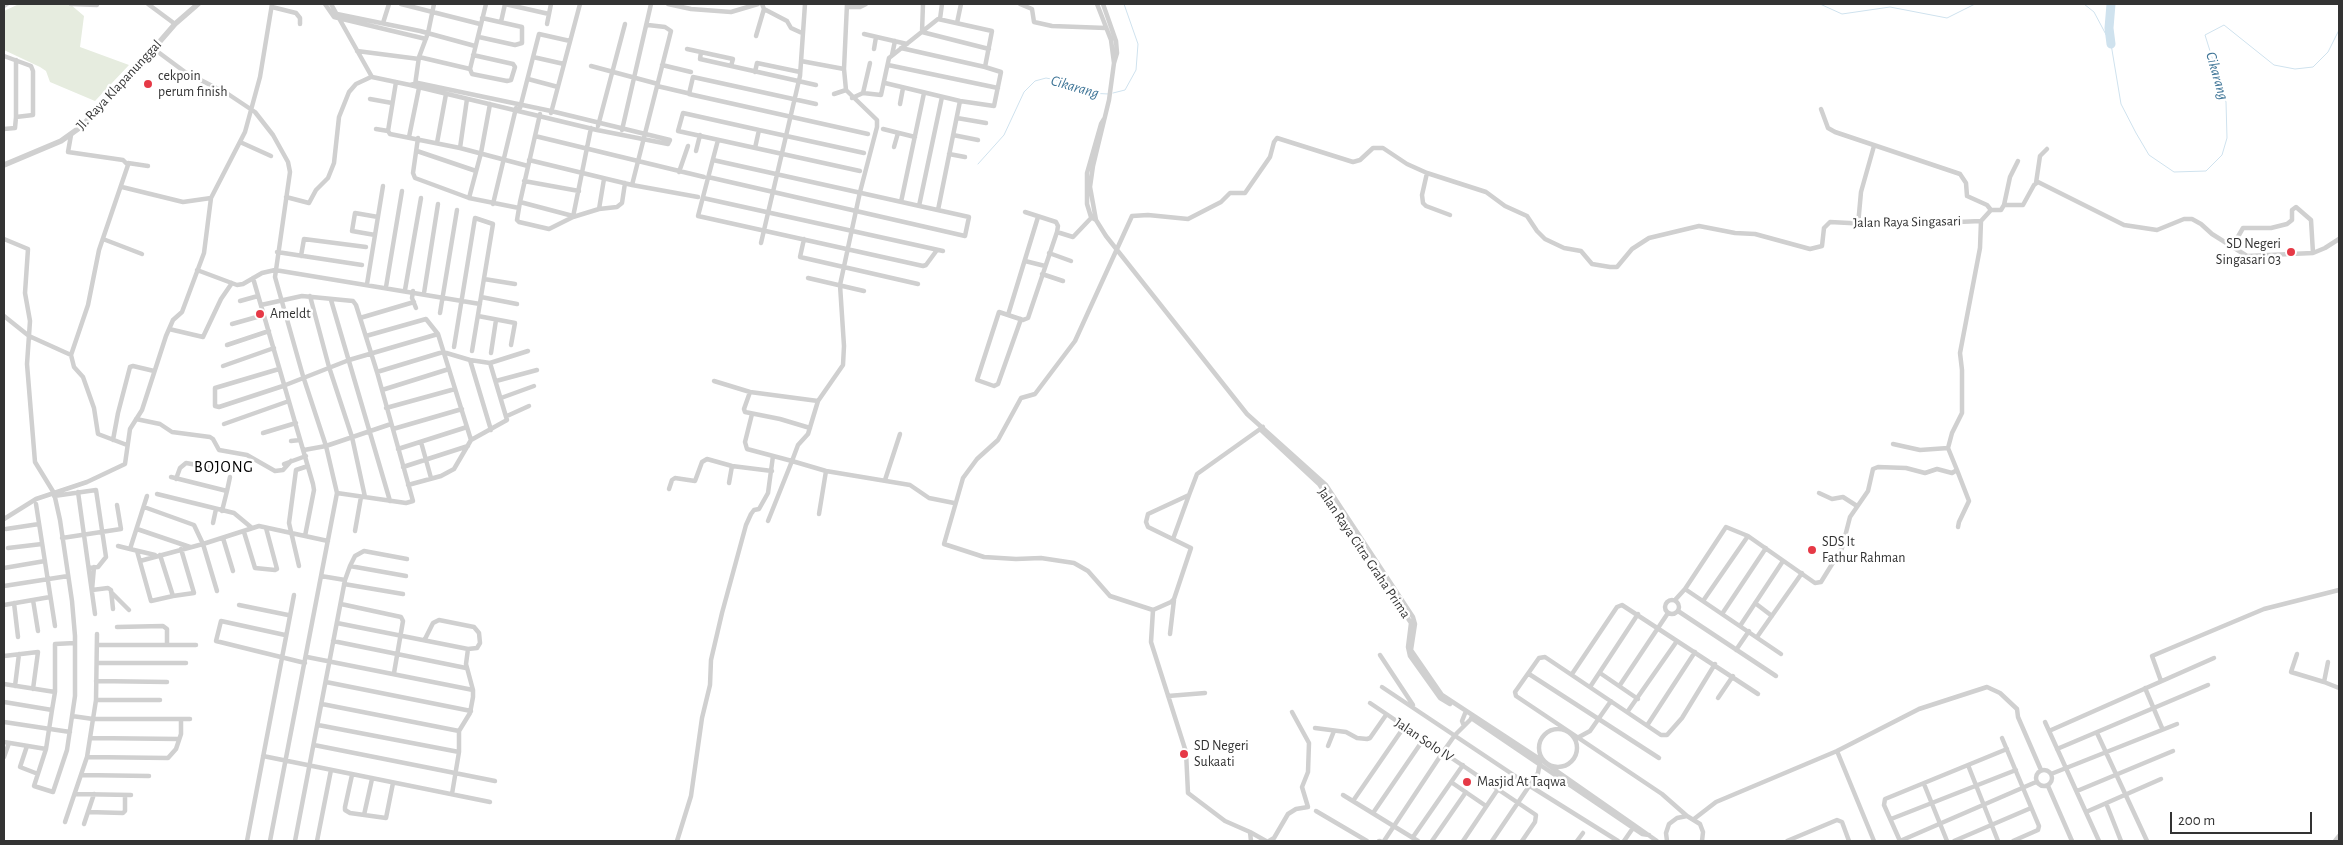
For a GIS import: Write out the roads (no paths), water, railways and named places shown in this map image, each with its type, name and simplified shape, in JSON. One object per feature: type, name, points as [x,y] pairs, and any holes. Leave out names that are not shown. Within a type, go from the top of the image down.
[{"type":"street","points":[[71,4],[97,5]]},
{"type":"street","points":[[148,4],[175,24]]},
{"type":"street","name":"Jl. Raya Klapanunggal","points":[[4,165],[71,135],[107,101],[175,24],[198,4]]},
{"type":"street","points":[[325,4],[332,16],[383,23],[427,36]]},
{"type":"street","points":[[331,4],[371,77]]},
{"type":"street","points":[[383,23],[389,4]]},
{"type":"street","points":[[401,4],[480,24]]},
{"type":"street","points":[[409,137],[419,58],[427,36],[434,4]]},
{"type":"street","points":[[473,55],[513,64],[515,67],[512,79],[507,81],[472,74],[470,69],[473,55],[475,46],[478,37],[480,24],[486,4]]},
{"type":"street","points":[[500,22],[505,4],[549,14]]},
{"type":"street","points":[[548,24],[551,4]]},
{"type":"street","points":[[550,117],[580,4]]},
{"type":"street","points":[[621,134],[648,25],[651,4]]},
{"type":"street","points":[[668,4],[691,9],[731,12],[758,4]]},
{"type":"street","points":[[756,36],[764,9],[762,4]]},
{"type":"street","points":[[761,243],[800,72],[805,4]]},
{"type":"street","points":[[768,521],[778,501],[798,445],[810,428],[818,401],[843,365],[844,346],[840,285],[851,230],[878,123],[878,120],[852,98],[846,90],[844,69],[847,6],[860,7],[866,4]]},
{"type":"street","points":[[922,32],[923,4]]},
{"type":"street","points":[[852,98],[863,94],[880,96],[885,83],[889,58],[940,19],[942,4]]},
{"type":"street","points":[[957,23],[961,4]]},
{"type":"street","points":[[1020,4],[1032,10],[1034,22],[1052,26],[1106,28]]},
{"type":"street","points":[[1097,4],[1113,44],[1114,63]]},
{"type":"street","points":[[1103,4],[1116,41],[1117,53],[1114,63]]},
{"type":"street","points":[[4,519],[36,499],[54,494],[122,467],[125,464],[130,428],[144,406],[169,329],[173,320],[181,314],[206,243],[211,198],[240,142],[260,77],[272,5],[296,13],[300,18],[300,24]]},
{"type":"street","points":[[764,9],[787,21],[791,28],[802,33]]},
{"type":"street","points":[[338,16],[475,46]]},
{"type":"street","points":[[478,37],[521,45],[523,28],[482,18]]},
{"type":"street","points":[[940,19],[992,31],[986,67]]},
{"type":"street","points":[[597,130],[625,24]]},
{"type":"street","points":[[632,185],[671,31],[665,27],[648,25]]},
{"type":"street","points":[[922,32],[989,49]]},
{"type":"street","points":[[493,204],[503,161],[528,79],[539,34],[570,42]]},
{"type":"street","points":[[864,34],[907,44]]},
{"type":"street","points":[[874,49],[876,37]]},
{"type":"street","points":[[892,55],[895,41]]},
{"type":"street","points":[[885,83],[960,101],[994,106],[1000,70],[901,48]]},
{"type":"street","points":[[154,49],[185,72],[250,108],[265,123],[288,162],[290,172],[275,270],[303,376],[326,446],[337,493],[270,841]]},
{"type":"street","points":[[687,49],[701,52],[700,59],[816,85]]},
{"type":"street","points":[[357,51],[419,58],[470,69]]},
{"type":"street","points":[[4,56],[32,68],[34,107],[32,116],[16,117]]},
{"type":"street","points":[[533,57],[564,64]]},
{"type":"street","points":[[4,129],[15,128],[16,60]]},
{"type":"street","points":[[801,60],[844,69]]},
{"type":"street","points":[[755,72],[758,63],[800,72]]},
{"type":"street","points":[[863,94],[870,63]]},
{"type":"street","name":"Jalan Raya Citra Graha Prima","points":[[1114,63],[1109,100],[1092,173],[1090,196],[1094,217],[1231,396],[1261,428],[1312,474],[1410,621],[1411,634],[1408,651],[1440,698],[1542,762],[1642,834],[1649,835]]},
{"type":"street","points":[[662,65],[691,72]]},
{"type":"street","points":[[888,65],[998,88]]},
{"type":"street","points":[[591,66],[687,94]]},
{"type":"street","points":[[286,196],[309,204],[316,190],[328,178],[334,163],[339,117],[349,92],[356,84],[371,77],[518,107],[597,130],[668,144],[670,140],[551,111],[518,107],[490,104],[415,86]]},
{"type":"street","points":[[816,104],[693,77],[689,94],[868,134]]},
{"type":"street","points":[[528,79],[558,87]]},
{"type":"street","points":[[388,131],[396,82]]},
{"type":"street","points":[[900,104],[903,88]]},
{"type":"street","points":[[834,94],[846,90]]},
{"type":"street","points":[[901,202],[924,92]]},
{"type":"street","points":[[437,143],[446,94]]},
{"type":"street","points":[[919,206],[942,97]]},
{"type":"street","points":[[370,99],[392,103]]},
{"type":"street","points":[[460,148],[468,99]]},
{"type":"street","points":[[938,210],[960,101]]},
{"type":"street","points":[[469,198],[481,153],[490,104]]},
{"type":"street","points":[[1821,110],[1828,128],[1835,132],[1960,174],[1966,183],[1967,196],[1987,205],[1991,210]]},
{"type":"street","points":[[860,171],[678,131],[683,113],[864,153]]},
{"type":"street","points":[[540,114],[524,181],[517,220],[519,222],[545,229],[555,227],[573,216],[620,206],[625,184]]},
{"type":"street","points":[[957,118],[986,123]]},
{"type":"street","points":[[573,216],[591,128]]},
{"type":"street","points":[[376,129],[388,131],[393,135],[418,138],[528,166]]},
{"type":"street","points":[[883,129],[914,137]]},
{"type":"street","points":[[755,148],[759,130]]},
{"type":"street","points":[[894,147],[898,133]]},
{"type":"street","points":[[71,135],[68,152],[123,160],[128,163],[148,166]]},
{"type":"street","points":[[696,151],[700,135]]},
{"type":"street","points":[[953,135],[978,140]]},
{"type":"street","points":[[535,136],[679,172],[965,236],[968,217],[713,160]]},
{"type":"street","points":[[418,138],[413,173],[415,178],[469,198],[493,204],[520,205],[573,216]]},
{"type":"street","name":"Jalan Raya Singasari","points":[[1118,250],[1132,216],[1148,215],[1188,219],[1221,202],[1230,193],[1245,192],[1270,157],[1277,138],[1353,162],[1362,158],[1373,148],[1382,148],[1407,164],[1427,173],[1486,192],[1505,206],[1527,216],[1537,231],[1545,238],[1564,248],[1581,251],[1592,264],[1610,267],[1617,267],[1632,249],[1649,238],[1682,229],[1706,226],[1735,233],[1750,233],[1810,249],[1822,246],[1824,228],[1827,224],[1888,226],[1981,221],[1991,210],[1998,212],[2004,205],[2023,206],[2036,182]]},
{"type":"street","points":[[529,160],[625,184],[701,197],[940,250],[923,266],[698,216],[701,197],[706,177],[718,140]]},
{"type":"street","points":[[240,142],[270,156]]},
{"type":"street","points":[[679,172],[688,146]]},
{"type":"street","points":[[1858,224],[1861,192],[1874,146]]},
{"type":"street","points":[[2047,149],[2040,156],[2036,182],[2047,184],[2061,194],[2124,225],[2157,230],[2184,219],[2192,219],[2243,255],[2249,256],[2313,253],[2339,239]]},
{"type":"street","points":[[417,151],[476,171]]},
{"type":"street","points":[[949,154],[965,157]]},
{"type":"street","points":[[2004,205],[2010,177],[2018,161]]},
{"type":"street","points":[[127,445],[101,436],[96,432],[94,408],[83,377],[74,366],[71,355],[88,305],[103,239],[122,187],[128,163]]},
{"type":"street","points":[[1427,173],[1422,195],[1423,203],[1426,206],[1450,215]]},
{"type":"street","points":[[599,210],[604,179]]},
{"type":"street","points":[[524,181],[579,191]]},
{"type":"street","points":[[367,284],[383,186]]},
{"type":"street","points":[[122,187],[179,202],[211,198]]},
{"type":"street","points":[[386,287],[402,191]]},
{"type":"street","points":[[405,290],[421,198]]},
{"type":"street","points":[[424,293],[438,204]]},
{"type":"street","points":[[2232,247],[2243,228],[2271,228],[2287,224],[2293,218],[2292,208],[2296,208],[2311,220],[2313,253]]},
{"type":"street","points":[[440,313],[457,210]]},
{"type":"street","points":[[1021,319],[998,384],[994,386],[977,380],[999,312],[1021,319],[1028,318],[1057,232],[1058,226],[1056,222],[1024,212]]},
{"type":"street","points":[[375,235],[352,231],[355,213],[378,217]]},
{"type":"street","points":[[1008,315],[1038,217]]},
{"type":"street","points":[[1057,232],[1073,237],[1094,217]]},
{"type":"street","points":[[454,347],[475,218],[493,224],[472,351]]},
{"type":"street","points":[[1958,527],[1969,502],[1948,448],[1952,433],[1962,413],[1960,353],[1980,248],[1981,221]]},
{"type":"street","points":[[103,239],[142,254]]},
{"type":"street","points":[[301,256],[304,239],[366,247]]},
{"type":"street","points":[[804,239],[800,257],[918,284]]},
{"type":"street","points":[[4,240],[28,250],[25,293],[30,321],[27,364],[35,462],[54,494],[74,624],[75,636],[75,643],[75,696],[67,750],[52,792],[34,786],[46,749],[55,692],[55,644],[75,643]]},
{"type":"street","points":[[1118,250],[1075,340],[1035,394],[1025,396],[1020,400],[998,440],[977,459],[963,478],[954,503],[944,543],[984,557],[1041,558],[1074,563],[1088,571],[1110,596],[1153,610],[1174,599]]},
{"type":"street","points":[[277,252],[362,265]]},
{"type":"street","points":[[1049,252],[1071,261]]},
{"type":"street","points":[[1025,261],[1045,266]]},
{"type":"street","points":[[197,270],[232,283],[243,284],[275,270],[424,293],[480,304]]},
{"type":"street","points":[[1042,274],[1063,281]]},
{"type":"street","points":[[253,278],[283,386],[305,453],[314,490],[306,536]]},
{"type":"street","points":[[808,278],[864,291]]},
{"type":"street","points":[[484,279],[515,284]]},
{"type":"street","points":[[169,329],[203,336],[221,299],[232,283]]},
{"type":"street","points":[[413,292],[416,308]]},
{"type":"street","points":[[240,301],[258,296]]},
{"type":"street","points":[[310,296],[329,367],[352,437],[363,497],[355,531]]},
{"type":"street","points":[[261,304],[282,299],[310,296],[331,300],[354,301],[377,372],[413,500],[411,502],[390,501],[337,493]]},
{"type":"street","points":[[481,297],[517,304]]},
{"type":"street","points":[[331,300],[390,501]]},
{"type":"street","points":[[360,318],[414,302]]},
{"type":"street","points":[[232,324],[264,315]]},
{"type":"street","points":[[4,316],[29,336],[71,355]]},
{"type":"street","points":[[478,316],[515,323],[511,345]]},
{"type":"street","points":[[366,336],[424,318],[438,334],[471,440]]},
{"type":"street","points":[[492,353],[496,320]]},
{"type":"street","points":[[227,345],[269,331]]},
{"type":"street","points":[[279,369],[215,388],[215,404],[219,407],[283,386],[303,376],[349,360],[438,334]]},
{"type":"street","points":[[223,366],[274,348]]},
{"type":"street","points":[[377,372],[444,352],[470,360],[490,363],[528,351]]},
{"type":"street","points":[[470,360],[491,430]]},
{"type":"street","points":[[490,363],[507,416]]},
{"type":"street","points":[[113,440],[130,367],[154,371]]},
{"type":"street","points":[[382,390],[449,369]]},
{"type":"street","points":[[496,381],[536,370]]},
{"type":"street","points":[[714,381],[750,392],[818,401]]},
{"type":"street","points":[[501,398],[534,386]]},
{"type":"street","points":[[386,408],[455,389]]},
{"type":"street","points":[[750,392],[744,410],[752,414],[780,419],[810,428]]},
{"type":"street","points":[[224,424],[289,401]]},
{"type":"street","points":[[408,485],[441,476],[454,468],[471,440],[506,420],[507,416],[529,406]]},
{"type":"street","points":[[284,464],[305,453],[370,431],[462,409]]},
{"type":"street","points":[[752,414],[745,442],[746,447],[752,451],[826,471],[913,486],[929,498],[954,503]]},
{"type":"street","points":[[136,419],[160,424],[172,432],[210,437],[219,450],[248,455],[275,471],[283,470],[291,461]]},
{"type":"street","points":[[263,433],[296,422]]},
{"type":"street","points":[[398,449],[467,427]]},
{"type":"street","points":[[1173,538],[1197,474],[1261,428]]},
{"type":"street","points":[[885,480],[900,434]]},
{"type":"street","points":[[291,442],[300,440]]},
{"type":"street","points":[[421,442],[431,478]]},
{"type":"street","points":[[1893,444],[1920,450],[1948,448]]},
{"type":"street","points":[[403,467],[468,446]]},
{"type":"street","points":[[677,841],[691,796],[702,718],[710,685],[711,660],[722,613],[746,526],[751,514],[754,510],[759,510],[766,497],[772,471],[773,456]]},
{"type":"street","points":[[669,489],[673,478],[695,481],[702,462],[705,460],[732,466],[772,471]]},
{"type":"street","points":[[215,468],[186,463],[180,468],[174,478],[227,491]]},
{"type":"street","points":[[299,566],[289,523],[296,470],[308,466]]},
{"type":"street","points":[[729,483],[732,466]]},
{"type":"street","points":[[1668,613],[1664,606],[1666,602],[1674,600],[1685,589],[1726,526],[1748,536],[1815,583],[1821,582],[1842,548],[1850,517],[1868,492],[1872,471],[1876,467],[1906,468],[1925,473],[1937,469],[1952,473],[1957,470]]},
{"type":"street","points":[[819,514],[826,471]]},
{"type":"street","points":[[222,511],[230,477]]},
{"type":"street","points":[[54,494],[96,490],[106,557],[98,567],[91,568]]},
{"type":"street","points":[[78,492],[91,568],[95,614]]},
{"type":"street","points":[[1819,493],[1832,499],[1843,497],[1857,506]]},
{"type":"street","points":[[157,494],[234,513],[252,528]]},
{"type":"street","points":[[1170,634],[1174,599],[1191,548],[1148,527],[1146,517],[1152,512],[1189,495]]},
{"type":"street","points":[[130,549],[147,496]]},
{"type":"street","points":[[36,504],[55,626]]},
{"type":"street","points":[[62,538],[121,529],[117,505]]},
{"type":"street","points":[[144,507],[194,525],[203,544],[217,591]]},
{"type":"street","points":[[212,522],[216,509]]},
{"type":"street","points":[[6,529],[39,524]]},
{"type":"street","points":[[140,561],[244,532],[259,526],[328,541]]},
{"type":"street","points":[[244,532],[255,568],[275,570],[277,569],[266,528]]},
{"type":"street","points":[[137,529],[191,547]]},
{"type":"street","points":[[1704,601],[1748,536]]},
{"type":"street","points":[[223,538],[233,571]]},
{"type":"street","points":[[8,548],[42,544]]},
{"type":"street","points":[[118,546],[158,555]]},
{"type":"street","points":[[1722,614],[1766,548]]},
{"type":"street","points":[[137,551],[152,602],[173,596],[194,594],[181,549]]},
{"type":"street","points":[[295,841],[344,582],[350,566],[355,556],[364,551],[407,559]]},
{"type":"street","points":[[158,555],[173,596]]},
{"type":"street","points":[[4,568],[45,561]]},
{"type":"street","points":[[1740,626],[1783,561]]},
{"type":"street","points":[[350,566],[406,576]]},
{"type":"street","points":[[1757,637],[1802,573]]},
{"type":"street","points":[[4,586],[68,576]]},
{"type":"street","points":[[321,576],[403,594]]},
{"type":"street","points":[[92,590],[108,588],[129,610]]},
{"type":"street","points":[[1685,589],[1781,654]]},
{"type":"street","points":[[2160,681],[2152,656],[2264,609],[2339,590]]},
{"type":"street","points":[[111,592],[113,609]]},
{"type":"street","points":[[247,841],[282,658],[288,615],[294,595]]},
{"type":"street","points":[[4,604],[50,597]]},
{"type":"street","points":[[33,600],[38,631]]},
{"type":"street","points":[[1674,600],[1678,602],[1678,611]]},
{"type":"street","points":[[14,603],[18,637]]},
{"type":"street","points":[[1755,603],[1772,616]]},
{"type":"street","points":[[341,604],[398,615],[403,621],[394,673]]},
{"type":"street","points":[[239,605],[288,615]]},
{"type":"street","points":[[1572,674],[1617,606],[1622,605],[1715,664],[1758,694]]},
{"type":"street","points":[[1153,610],[1151,642],[1186,752],[1187,790],[1189,796],[1225,821],[1267,841],[1274,838],[1288,814],[1296,809],[1308,807],[1302,787],[1308,772],[1309,743],[1292,712]]},
{"type":"street","points":[[1668,613],[1675,614],[1678,611]]},
{"type":"street","points":[[1678,611],[1776,676]]},
{"type":"street","points":[[1620,686],[1668,613]]},
{"type":"street","points":[[1590,687],[1638,614]]},
{"type":"street","points":[[285,634],[220,621],[216,642],[305,663]]},
{"type":"street","points":[[337,623],[468,649],[475,649],[479,646],[478,633],[474,628],[436,621],[427,631],[425,639]]},
{"type":"street","points":[[117,627],[163,626],[167,630],[167,645]]},
{"type":"street","points":[[1736,650],[1749,632]]},
{"type":"street","points":[[65,822],[77,794],[87,757],[96,700],[97,634]]},
{"type":"street","points":[[1628,711],[1677,640]]},
{"type":"street","points":[[333,641],[466,668]]},
{"type":"street","points":[[97,645],[196,645]]},
{"type":"street","points":[[452,794],[459,752],[459,731],[471,710],[473,690],[466,668],[468,649]]},
{"type":"street","points":[[4,656],[38,652],[33,689]]},
{"type":"street","points":[[1648,724],[1695,652]]},
{"type":"street","points":[[15,686],[19,654]]},
{"type":"street","points":[[2297,654],[2291,672],[2339,688]]},
{"type":"street","points":[[1380,655],[1417,710]]},
{"type":"street","points":[[1702,841],[1702,828],[1694,819],[1687,816],[1662,794],[1516,696],[1516,690],[1541,656],[1572,674],[1661,734],[1669,733],[1682,718],[1715,664]]},
{"type":"street","points":[[306,657],[473,690]]},
{"type":"street","points":[[2049,731],[2214,658]]},
{"type":"street","points":[[2324,682],[2328,662]]},
{"type":"street","points":[[97,663],[186,663]]},
{"type":"street","points":[[1600,673],[1638,699]]},
{"type":"street","points":[[1529,674],[1659,758]]},
{"type":"street","points":[[1718,698],[1733,676]]},
{"type":"street","points":[[96,682],[167,682]]},
{"type":"street","points":[[326,682],[471,710]]},
{"type":"street","points":[[4,684],[55,692]]},
{"type":"street","points":[[2056,749],[2097,734],[2208,685]]},
{"type":"street","points":[[1382,687],[1530,786],[1618,841]]},
{"type":"street","points":[[1694,819],[1716,802],[1837,751],[1919,710],[1987,687],[2000,693],[2017,709],[2018,717],[2041,770]]},
{"type":"street","points":[[2145,688],[2162,728]]},
{"type":"street","points":[[1168,696],[1205,693]]},
{"type":"street","points":[[96,700],[160,700]]},
{"type":"street","points":[[1579,738],[1590,731],[1611,701]]},
{"type":"street","points":[[4,702],[52,710]]},
{"type":"street","name":"Jalan Solo IV","points":[[1370,703],[1536,815],[1537,818],[1522,841]]},
{"type":"street","points":[[322,704],[459,731]]},
{"type":"street","points":[[1464,726],[1462,722],[1465,713]]},
{"type":"street","name":"Jalan Solo IV","points":[[1334,731],[1346,732],[1361,739],[1370,738],[1386,715]]},
{"type":"street","points":[[72,716],[93,719],[190,720]]},
{"type":"street","points":[[1381,841],[1455,735],[1473,718]]},
{"type":"street","points":[[87,757],[168,758],[176,749],[181,720]]},
{"type":"street","points":[[4,722],[70,732]]},
{"type":"street","points":[[2045,722],[2099,841]]},
{"type":"street","points":[[2052,774],[2162,728],[2176,724]]},
{"type":"street","points":[[318,725],[459,752]]},
{"type":"street","points":[[1353,801],[1404,727]]},
{"type":"street","points":[[1315,728],[1334,731],[1328,746]]},
{"type":"street","points":[[1492,841],[1538,773],[1542,762],[1540,752],[1542,738],[1555,730],[1568,731]]},
{"type":"street","points":[[1542,762],[1562,766],[1572,760],[1576,753],[1576,745],[1568,731]]},
{"type":"street","points":[[1587,743],[1590,731]]},
{"type":"street","points":[[2097,734],[2147,841]]},
{"type":"street","points":[[90,738],[179,739]]},
{"type":"street","points":[[2002,738],[2039,828],[2023,840],[2013,841]]},
{"type":"street","points":[[1373,813],[1423,740]]},
{"type":"street","points":[[4,757],[6,743],[46,749]]},
{"type":"street","points":[[314,745],[495,781]]},
{"type":"street","points":[[27,746],[20,767],[38,774]]},
{"type":"street","points":[[2006,748],[1885,799],[1884,805],[1900,841],[2036,782]]},
{"type":"street","points":[[1837,751],[1874,841]]},
{"type":"street","points":[[2077,791],[2173,751]]},
{"type":"street","points":[[263,756],[490,802]]},
{"type":"street","points":[[1412,837],[1463,765]]},
{"type":"street","points":[[1968,765],[1974,785],[1998,841]]},
{"type":"street","points":[[1538,773],[1549,768]]},
{"type":"street","name":"Jalan Raya Citra Graha Prima","points":[[1549,768],[1649,835]]},
{"type":"street","points":[[317,841],[331,770]]},
{"type":"street","points":[[1891,819],[2016,770]]},
{"type":"street","points":[[2036,782],[2037,773],[2041,770],[2047,770],[2052,774]]},
{"type":"street","points":[[2048,786],[2052,779],[2052,774]]},
{"type":"street","points":[[81,775],[149,776]]},
{"type":"street","points":[[352,775],[345,810],[364,815],[386,818],[393,782]]},
{"type":"street","points":[[364,815],[372,778]]},
{"type":"street","points":[[2086,812],[2161,779]]},
{"type":"street","points":[[1451,782],[1486,806]]},
{"type":"street","points":[[2036,782],[2048,786]]},
{"type":"street","points":[[1924,784],[1947,841]]},
{"type":"street","points":[[2048,786],[2072,841]]},
{"type":"street","points":[[1463,841],[1498,789]]},
{"type":"street","points":[[1432,841],[1466,792]]},
{"type":"street","points":[[77,794],[128,795],[123,813],[88,812]]},
{"type":"street","points":[[77,794],[91,800]]},
{"type":"street","points":[[84,824],[94,794]]},
{"type":"street","points":[[1343,795],[1418,841]]},
{"type":"street","points":[[2106,803],[2121,841]]},
{"type":"street","points":[[1954,841],[2031,808]]},
{"type":"street","points":[[1316,811],[1368,841]]},
{"type":"street","points":[[1667,841],[1666,833],[1669,824],[1677,818],[1687,816]]},
{"type":"street","points":[[1787,841],[1837,820],[1842,822],[1849,840],[1842,841]]},
{"type":"street","points":[[1624,841],[1633,828]]},
{"type":"street","points":[[1250,832],[1251,841]]},
{"type":"street","points":[[1577,841],[1583,833]]},
{"type":"street","points":[[1649,835],[1657,841]]},
{"type":"street","points":[[2335,841],[2339,836]]},
{"type":"waterway","name":"Cikarang","points":[[1113,93],[1125,90],[1136,70],[1138,44],[1124,4]]},
{"type":"waterway","name":"Cikarang","points":[[1820,4],[1842,14],[1890,7],[1947,18],[1975,4]]},
{"type":"waterway","name":"Cikarang","points":[[2084,4],[2094,12],[2111,44],[2121,104],[2136,133],[2149,155],[2174,172],[2206,171],[2222,155],[2227,138],[2226,102],[2205,35],[2224,25],[2274,65],[2295,69],[2313,67],[2328,52],[2339,30]]},
{"type":"waterway","points":[[2111,4],[2109,28],[2111,44]]},
{"type":"waterway","name":"Cikarang","points":[[978,164],[1004,135],[1024,92],[1035,81],[1046,78],[1066,82],[1087,93],[1109,94]]},
{"type":"place","name":"cekpoin perum finish","points":[[148,84]]},
{"type":"place","name":"SD Negeri Singasari 03","points":[[2291,252]]},
{"type":"place","name":"Ameldt","points":[[260,314]]},
{"type":"place","name":"SDS It Fathur Rahman","points":[[1812,550]]},
{"type":"place","name":"SD Negeri Sukaati","points":[[1184,754]]},
{"type":"place","name":"Masjid At Taqwa","points":[[1467,782]]},
{"type":"district","name":"BOJONG","points":[[224,467]]}]
